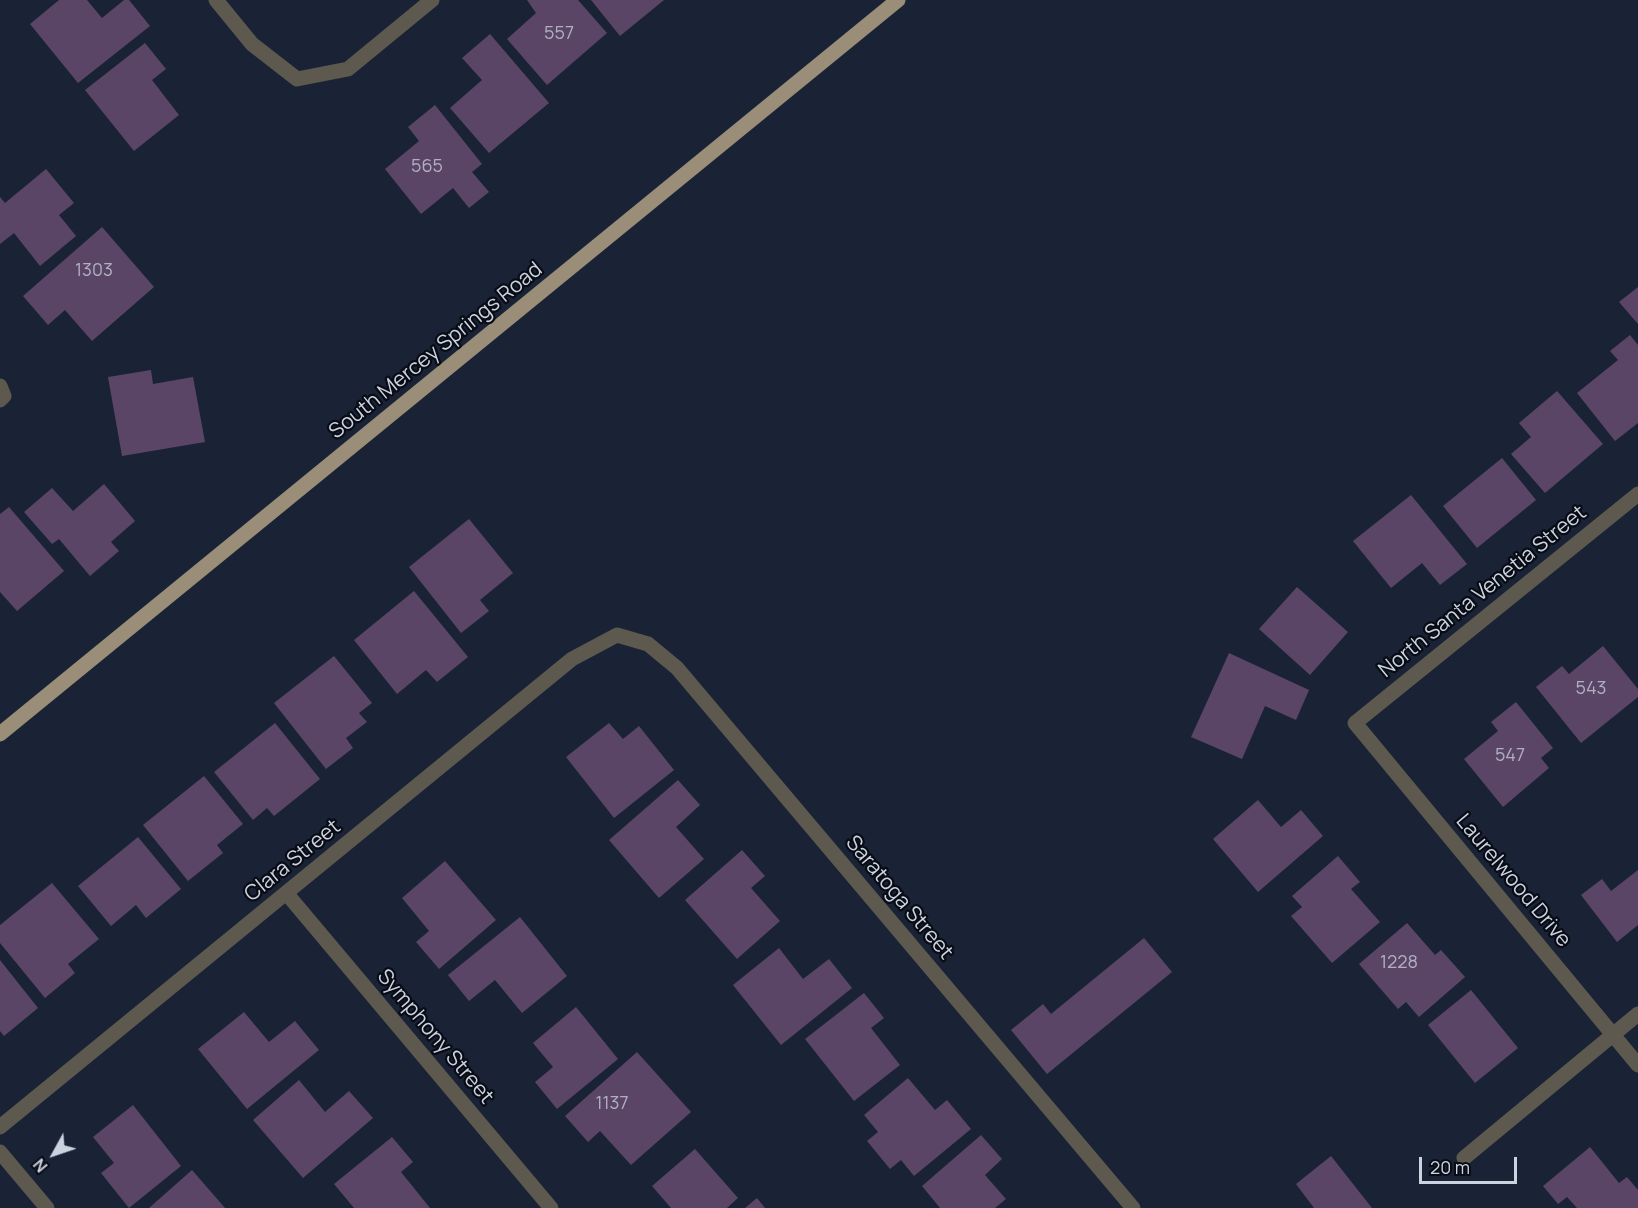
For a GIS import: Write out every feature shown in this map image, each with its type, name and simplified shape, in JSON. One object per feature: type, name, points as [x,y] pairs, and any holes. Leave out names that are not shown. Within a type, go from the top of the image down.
[{"type":"main road","name":"South Mercey Springs Road","points":[[0,734],[898,0]]},
{"type":"street","points":[[216,0],[252,44],[297,79],[348,69],[432,0]]},
{"type":"street","name":"North Santa Venetia Street","points":[[1355,723],[1638,494]]},
{"type":"street","name":"Clara Street","points":[[0,1127],[572,659],[617,635]]},
{"type":"street","name":"Saratoga Street","points":[[617,635],[648,644],[677,668],[1133,1208]]},
{"type":"street","name":"Laurelwood Drive","points":[[1355,723],[1638,1065]]},
{"type":"street","name":"Symphony Street","points":[[287,894],[551,1208]]},
{"type":"street","points":[[1464,1158],[1638,1014]]},
{"type":"street","points":[[0,1152],[46,1208]]},
{"type":"building","points":[[59,0],[87,0],[102,18],[124,0],[129,0],[150,26],[78,83],[30,24]]},
{"type":"building","points":[[527,0],[578,0],[607,33],[547,85],[507,39],[536,13]]},
{"type":"building","points":[[591,0],[664,0],[620,36]]},
{"type":"building","points":[[490,34],[549,103],[489,153],[450,108],[482,80],[462,58]]},
{"type":"building","points":[[145,43],[166,69],[152,80],[179,115],[134,151],[85,90]]},
{"type":"building","points":[[435,105],[482,164],[472,172],[489,192],[469,208],[453,188],[421,214],[385,169],[419,141],[408,127]]},
{"type":"building","points":[[46,169],[74,203],[59,215],[76,236],[40,266],[14,233],[0,244],[0,197],[5,203]]},
{"type":"building","points":[[102,227],[154,287],[92,341],[65,310],[48,325],[23,296]]},
{"type":"building","points":[[1638,287],[1638,324],[1619,302]]},
{"type":"building","points":[[1630,335],[1638,345],[1638,423],[1615,441],[1577,393],[1618,360],[1610,351]]},
{"type":"building","points":[[151,370],[153,384],[193,377],[205,442],[122,456],[108,377]]},
{"type":"building","points":[[1557,391],[1603,444],[1545,493],[1511,454],[1531,437],[1519,423]]},
{"type":"building","points":[[1502,458],[1536,500],[1477,548],[1443,506]]},
{"type":"building","points":[[104,484],[135,521],[111,542],[119,551],[90,576],[59,539],[52,544],[24,512],[52,488],[73,511]]},
{"type":"building","points":[[1411,495],[1467,564],[1440,585],[1422,563],[1391,588],[1353,541]]},
{"type":"building","points":[[9,507],[64,571],[17,611],[0,592],[0,514]]},
{"type":"building","points":[[469,519],[513,573],[480,600],[489,611],[461,633],[409,567]]},
{"type":"building","points":[[1297,587],[1348,632],[1310,675],[1259,629]]},
{"type":"building","points":[[414,591],[468,657],[437,682],[426,670],[397,694],[354,640]]},
{"type":"building","points":[[1603,646],[1638,689],[1638,697],[1581,743],[1536,687],[1562,666],[1569,674]]},
{"type":"building","points":[[1229,653],[1309,690],[1296,720],[1265,706],[1242,759],[1191,737]]},
{"type":"building","points":[[334,656],[372,703],[359,713],[367,722],[346,738],[353,748],[326,769],[274,703]]},
{"type":"building","points":[[1516,702],[1553,748],[1541,758],[1549,768],[1503,807],[1464,759],[1498,731],[1491,722]]},
{"type":"building","points":[[275,723],[320,779],[274,816],[267,808],[253,820],[214,772]]},
{"type":"building","points":[[609,723],[623,739],[639,726],[674,770],[614,818],[566,757]]},
{"type":"building","points":[[204,776],[243,824],[217,845],[223,853],[188,881],[143,825]]},
{"type":"building","points":[[678,780],[700,805],[676,827],[704,859],[659,898],[609,840]]},
{"type":"building","points":[[1258,800],[1281,827],[1301,810],[1323,836],[1258,892],[1213,839]]},
{"type":"building","points":[[138,837],[181,889],[146,918],[136,905],[111,926],[78,886]]},
{"type":"building","points":[[742,850],[765,876],[751,888],[780,921],[737,959],[685,900]]},
{"type":"building","points":[[1338,856],[1360,882],[1351,889],[1380,922],[1332,963],[1291,916],[1302,907],[1292,896]]},
{"type":"building","points":[[445,861],[496,920],[439,969],[416,942],[429,931],[402,898]]},
{"type":"building","points":[[1638,870],[1638,925],[1617,942],[1581,895],[1602,879],[1611,891]]},
{"type":"building","points":[[52,883],[99,939],[68,964],[75,973],[45,998],[0,943],[0,925]]},
{"type":"building","points":[[520,917],[567,976],[522,1013],[495,980],[469,1001],[448,975]]},
{"type":"building","points":[[1407,923],[1435,955],[1441,950],[1465,977],[1419,1017],[1406,1002],[1398,1009],[1359,964]]},
{"type":"building","points":[[1144,938],[1172,972],[1047,1074],[1011,1030],[1043,1004],[1051,1014]]},
{"type":"building","points":[[779,948],[803,979],[829,959],[852,988],[781,1045],[733,985]]},
{"type":"building","points":[[0,960],[38,1008],[4,1036],[0,1031]]},
{"type":"building","points":[[1471,990],[1518,1048],[1475,1083],[1428,1025]]},
{"type":"building","points":[[864,993],[884,1018],[871,1028],[900,1065],[854,1101],[805,1039]]},
{"type":"building","points":[[576,1007],[618,1059],[557,1109],[535,1082],[553,1067],[533,1043]]},
{"type":"building","points":[[244,1012],[269,1042],[295,1021],[319,1050],[247,1109],[198,1049]]},
{"type":"building","points":[[637,1052],[691,1112],[631,1165],[600,1131],[588,1142],[565,1116]]},
{"type":"building","points":[[908,1078],[935,1110],[947,1100],[971,1129],[914,1176],[901,1160],[890,1169],[867,1141],[878,1132],[864,1115]]},
{"type":"building","points":[[299,1080],[325,1112],[349,1091],[373,1118],[303,1178],[253,1120]]},
{"type":"building","points":[[133,1105],[181,1166],[129,1208],[101,1173],[114,1163],[93,1137]]},
{"type":"building","points":[[981,1135],[1002,1159],[985,1175],[1006,1199],[995,1208],[940,1208],[922,1186]]},
{"type":"building","points":[[392,1137],[413,1162],[401,1172],[430,1208],[354,1208],[334,1184]]},
{"type":"building","points":[[1590,1147],[1619,1183],[1627,1177],[1638,1190],[1638,1208],[1577,1208],[1567,1197],[1558,1204],[1543,1186]]},
{"type":"building","points":[[695,1149],[738,1198],[727,1208],[671,1208],[652,1186]]},
{"type":"building","points":[[1331,1156],[1372,1208],[1314,1208],[1296,1184]]},
{"type":"building","points":[[192,1170],[225,1208],[149,1208]]},
{"type":"building","points":[[757,1198],[765,1208],[745,1208]]}]
